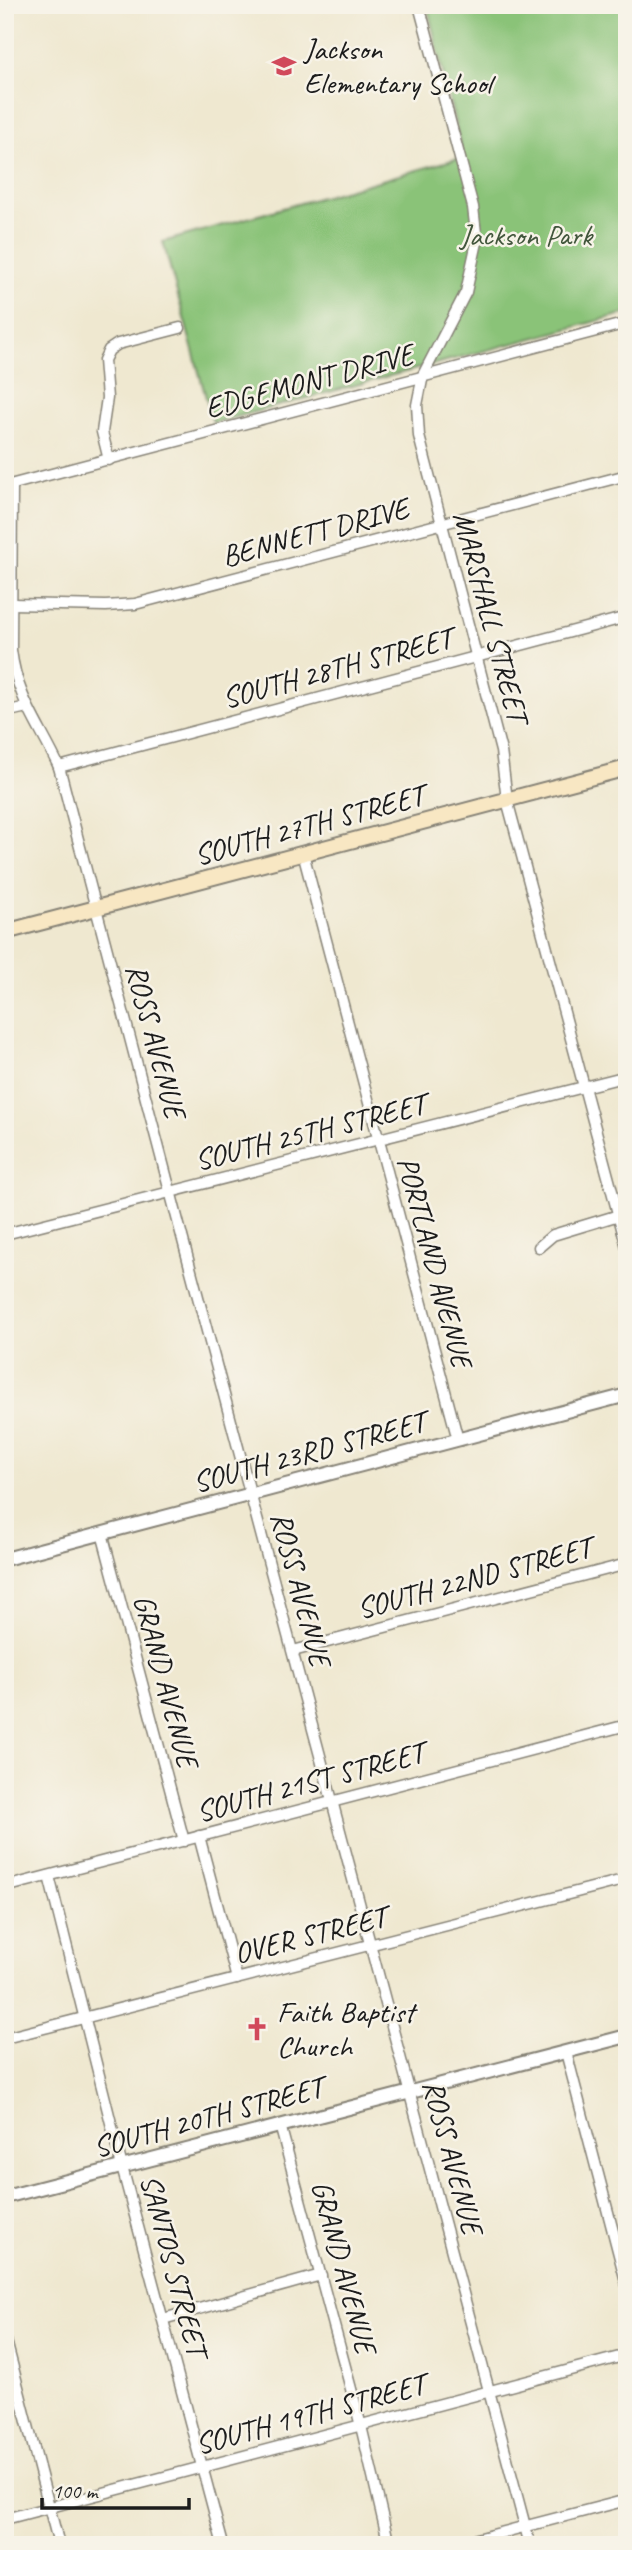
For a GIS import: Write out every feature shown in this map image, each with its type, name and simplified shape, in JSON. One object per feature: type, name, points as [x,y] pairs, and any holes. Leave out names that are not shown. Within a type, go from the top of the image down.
[{"type":"main road","name":"SOUTH 27TH STREET","points":[[5,932],[627,768]]},
{"type":"street","name":"MARSHALL STREET","points":[[419,5],[473,207],[477,242],[466,292],[423,375],[417,404],[419,436],[501,751],[507,800],[627,1247]]},
{"type":"street","name":"EDGEMONT DRIVE","points":[[9,485],[627,323]]},
{"type":"street","points":[[109,460],[102,432],[107,398],[104,360],[109,350],[118,344],[180,328]]},
{"type":"street","name":"BENNETT DRIVE","points":[[12,604],[135,604],[627,475]]},
{"type":"street","name":"ROSS AVENUE","points":[[9,485],[13,670],[27,707],[59,767],[331,1802],[530,2545]]},
{"type":"street","name":"SOUTH 28TH STREET","points":[[59,767],[627,617]]},
{"type":"street","points":[[5,712],[27,707]]},
{"type":"street","name":"PORTLAND AVENUE","points":[[303,853],[458,1440]]},
{"type":"street","name":"SOUTH 25TH STREET","points":[[5,1234],[627,1076]]},
{"type":"street","points":[[539,1247],[553,1235],[619,1215]]},
{"type":"street","name":"SOUTH 23RD STREET","points":[[5,1559],[627,1395]]},
{"type":"street","name":"GRAND AVENUE","points":[[102,1534],[184,1840]]},
{"type":"street","name":"SOUTH 22ND STREET","points":[[293,1651],[627,1564]]},
{"type":"street","name":"SOUTH 21ST STREET","points":[[5,1887],[627,1725]]},
{"type":"street","points":[[199,1836],[237,1979]]},
{"type":"street","name":"SANTOS STREET","points":[[49,1876],[122,2167],[223,2545]]},
{"type":"street","name":"OVER STREET","points":[[5,2038],[627,1879]]},
{"type":"street","name":"SOUTH 20TH STREET","points":[[5,2197],[627,2036]]},
{"type":"street","points":[[566,2052],[627,2285]]},
{"type":"street","name":"GRAND AVENUE","points":[[280,2125],[361,2426],[388,2545]]},
{"type":"street","points":[[163,2319],[321,2275]]},
{"type":"street","points":[[5,2337],[59,2545]]},
{"type":"street","name":"SOUTH 19TH STREET","points":[[5,2519],[627,2355]]},
{"type":"street","points":[[454,2545],[627,2500]]},
{"type":"green space","name":"Jackson Park","points":[[427,5],[627,5],[627,313],[213,423],[163,242],[463,157]]},
{"type":"place","name":"Jackson Elementary School","points":[[284,66]]},
{"type":"place","name":"Faith Baptist Church","points":[[257,2029]]}]
